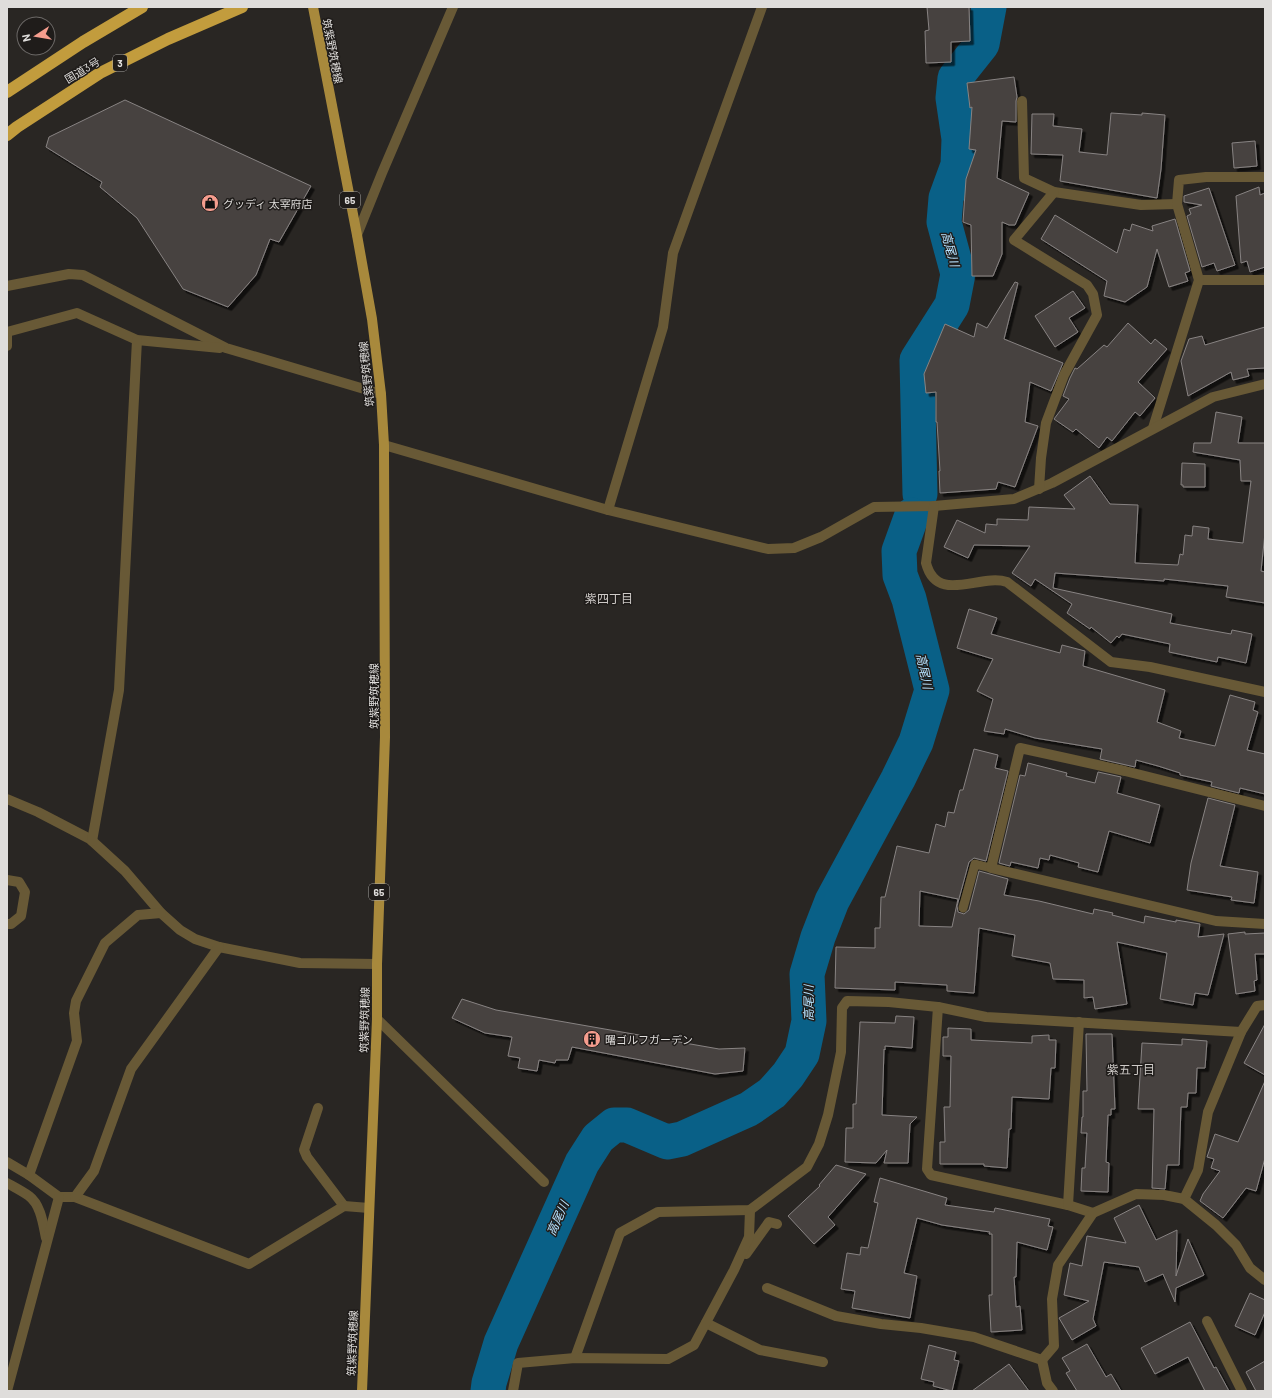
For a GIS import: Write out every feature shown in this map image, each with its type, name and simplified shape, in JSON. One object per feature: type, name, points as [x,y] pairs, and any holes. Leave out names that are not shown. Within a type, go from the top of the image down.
[{"type":"highway","name":"国道3号","points":[[7,92],[83,42],[142,7]]},
{"type":"highway","name":"国道3号","points":[[7,135],[100,73],[168,38],[242,7]]},
{"type":"main road","name":"筑紫野筑穂線","points":[[313,7],[372,319],[381,394],[384,445],[385,737],[377,964],[377,1019],[362,1391]]},
{"type":"street","points":[[357,235],[453,7]]},
{"type":"street","points":[[608,510],[662,327],[673,253],[762,7]]},
{"type":"street","points":[[1022,100],[1024,178],[1054,192],[1141,205],[1177,204]]},
{"type":"street","points":[[1153,428],[1199,280],[1177,204],[1179,180],[1206,177],[1265,176]]},
{"type":"street","points":[[1039,489],[1041,458],[1046,424],[1064,375],[1097,315],[1093,294],[1087,285],[1014,240],[1054,192]]},
{"type":"street","points":[[7,286],[69,274],[83,275],[226,348],[381,394]]},
{"type":"street","points":[[1199,280],[1265,280]]},
{"type":"street","points":[[7,346],[7,332],[76,313],[137,340],[226,348]]},
{"type":"street","points":[[92,841],[119,690],[137,340]]},
{"type":"street","points":[[384,445],[608,510],[768,549],[794,548],[821,537],[874,507],[934,506],[1014,499],[1039,489],[1213,397],[1265,384]]},
{"type":"street","points":[[934,506],[926,563],[928,571],[941,583],[957,586],[998,580],[1007,582],[1111,662],[1150,667],[1265,692]]},
{"type":"street","points":[[1265,806],[1125,771],[1020,748],[991,868],[1216,921],[1265,924]]},
{"type":"street","points":[[7,799],[38,812],[92,841],[125,871],[161,913],[180,930],[195,939],[219,947],[300,963],[377,964]]},
{"type":"street","points":[[7,880],[19,882],[25,892],[21,916],[11,924],[7,924]]},
{"type":"street","points":[[29,1175],[77,1041],[74,1013],[76,1002],[105,944],[138,915],[161,913]]},
{"type":"street","points":[[75,1197],[94,1171],[131,1069],[219,947]]},
{"type":"street","points":[[575,1358],[620,1233],[658,1212],[750,1210],[807,1167],[819,1144],[828,1116],[841,1052],[842,1008],[847,1001],[889,1002],[938,1007],[986,1017],[1241,1032]]},
{"type":"street","points":[[1184,1199],[1198,1170],[1208,1112],[1241,1032],[1257,1006],[1265,1005]]},
{"type":"street","points":[[938,1007],[927,1169],[931,1175],[1068,1205],[1093,1213]]},
{"type":"street","points":[[377,1019],[544,1182]]},
{"type":"street","points":[[1068,1205],[1079,1022]]},
{"type":"street","points":[[318,1108],[304,1150],[306,1157],[344,1206]]},
{"type":"street","points":[[7,1162],[29,1175],[59,1197],[75,1197],[249,1264],[344,1206],[369,1208]]},
{"type":"street","points":[[7,1183],[32,1199],[42,1218],[47,1242]]},
{"type":"street","points":[[1042,1360],[1054,1346],[1052,1300],[1058,1265],[1093,1213],[1136,1194],[1164,1195],[1184,1199],[1216,1225],[1236,1245],[1250,1268],[1265,1280]]},
{"type":"street","points":[[7,1391],[59,1197]]},
{"type":"street","points":[[513,1391],[518,1363],[575,1358],[668,1359],[694,1345],[734,1270],[749,1238],[750,1210]]},
{"type":"street","points":[[734,1270],[770,1222],[777,1224]]},
{"type":"street","points":[[767,1288],[836,1316],[974,1337],[1042,1360]]},
{"type":"street","points":[[1208,1321],[1242,1391]]},
{"type":"street","points":[[706,1323],[760,1350],[823,1362]]},
{"type":"street","points":[[1042,1360],[1047,1383],[1053,1391]]},
{"type":"lane","points":[[963,908],[975,864],[991,868]]},
{"type":"building","points":[[927,7],[969,7],[970,41],[951,42],[951,62],[926,63],[925,31],[929,30]]},
{"type":"building","points":[[1014,77],[1017,97],[1016,122],[1002,121],[997,178],[1029,193],[1015,225],[1009,225],[1002,222],[1002,254],[993,276],[972,276],[971,225],[963,222],[966,179],[976,150],[969,149],[972,107],[970,108],[967,83]]},
{"type":"building","name":"グッディ 太宰府店","points":[[125,100],[311,186],[279,242],[270,239],[256,275],[228,307],[183,289],[137,218],[100,187],[102,182],[46,147],[49,137]]},
{"type":"building","points":[[1111,113],[1165,115],[1157,198],[1060,181],[1063,155],[1031,154],[1032,114],[1054,114],[1053,126],[1082,129],[1079,152],[1107,155]]},
{"type":"building","points":[[1255,141],[1257,166],[1234,168],[1232,143]]},
{"type":"building","points":[[1259,187],[1260,195],[1265,193],[1265,267],[1250,272],[1247,261],[1241,263],[1236,196]]},
{"type":"building","points":[[1209,188],[1235,265],[1217,271],[1214,263],[1202,267],[1187,216],[1191,214],[1189,209],[1202,205],[1184,202],[1184,196]]},
{"type":"building","points":[[1055,215],[1117,253],[1124,229],[1130,231],[1132,224],[1153,231],[1152,226],[1175,219],[1190,271],[1185,273],[1188,281],[1169,287],[1157,249],[1147,287],[1125,302],[1104,296],[1107,281],[1041,239]]},
{"type":"building","points":[[1015,282],[1018,283],[1004,339],[1063,363],[1051,391],[1030,382],[1025,422],[1038,426],[1015,487],[998,482],[996,489],[940,493],[936,392],[926,393],[924,374],[945,324],[974,337],[977,323],[987,328]]},
{"type":"building","points":[[1073,291],[1085,308],[1069,318],[1078,332],[1055,347],[1035,316]]},
{"type":"building","points":[[1128,323],[1151,344],[1155,339],[1167,349],[1138,382],[1155,398],[1140,416],[1135,412],[1112,441],[1107,437],[1099,448],[1076,429],[1073,432],[1054,419],[1069,399],[1063,396],[1075,368],[1077,369],[1104,345],[1107,347]]},
{"type":"building","points":[[1265,327],[1265,368],[1247,369],[1249,376],[1233,380],[1231,372],[1188,396],[1181,361],[1189,339],[1202,336],[1205,345]]},
{"type":"building","points":[[1216,412],[1242,417],[1238,443],[1265,443],[1265,533],[1261,571],[1265,572],[1265,603],[1226,597],[1228,586],[1164,579],[1164,581],[1055,573],[1053,588],[1172,614],[1170,623],[1231,634],[1232,630],[1252,634],[1246,663],[1218,657],[1217,662],[1169,652],[1170,644],[1122,634],[1119,638],[1117,636],[1111,643],[1091,627],[1090,629],[1067,613],[1072,604],[1035,579],[1031,586],[1012,573],[1030,546],[974,545],[968,558],[944,547],[957,520],[985,533],[986,524],[997,525],[997,519],[1028,520],[1029,507],[1075,509],[1064,495],[1090,476],[1110,504],[1138,505],[1135,563],[1178,565],[1180,554],[1183,555],[1185,535],[1192,536],[1193,526],[1209,528],[1208,539],[1243,543],[1251,481],[1241,481],[1240,460],[1193,452],[1194,443],[1211,443]]},
{"type":"building","points":[[1182,463],[1205,464],[1205,487],[1183,487],[1183,485],[1181,485]]},
{"type":"building","points":[[969,609],[997,618],[991,634],[1060,653],[1062,645],[1085,651],[1083,666],[1165,690],[1157,722],[1181,731],[1179,738],[1215,746],[1230,695],[1255,702],[1253,710],[1258,712],[1247,750],[1265,754],[1265,794],[1240,788],[1239,793],[1211,786],[1212,782],[1180,775],[1180,773],[1136,760],[1135,767],[1100,759],[1102,749],[1035,738],[1005,729],[1004,734],[984,731],[993,699],[977,691],[993,659],[957,648]]},
{"type":"building","points":[[974,749],[998,755],[995,768],[1008,771],[986,861],[974,858],[969,862],[957,906],[958,912],[964,914],[969,910],[979,871],[1008,879],[1004,895],[1039,901],[1093,914],[1094,909],[1113,913],[1112,915],[1144,923],[1145,916],[1176,922],[1176,920],[1200,924],[1198,937],[1224,934],[1208,995],[1195,993],[1193,1005],[1160,999],[1167,953],[1117,942],[1127,1004],[1095,1009],[1093,997],[1084,998],[1084,980],[1053,979],[1050,963],[1012,956],[1015,935],[979,928],[974,993],[947,991],[947,985],[895,982],[895,990],[835,988],[836,947],[875,948],[875,928],[880,928],[881,897],[885,897],[897,846],[929,853],[936,824],[945,827],[948,812],[954,813],[960,790],[963,790]],"holes":[[[920,891],[958,899],[952,927],[919,926]]]},
{"type":"building","points":[[1028,763],[1067,773],[1066,776],[1095,783],[1098,772],[1121,777],[1117,793],[1160,805],[1150,843],[1109,831],[1098,872],[1078,867],[1079,863],[1050,855],[1049,860],[1040,858],[1038,868],[1011,862],[1010,866],[999,863],[1020,775],[1025,776]]},
{"type":"building","points":[[1208,798],[1235,805],[1220,866],[1258,872],[1254,903],[1231,900],[1232,897],[1187,890],[1191,863]]},
{"type":"building","points":[[1245,932],[1245,934],[1265,933],[1265,954],[1255,954],[1257,980],[1254,981],[1255,991],[1236,994],[1228,934]]},
{"type":"building","name":"曙ゴルフガーデン","points":[[462,999],[496,1010],[719,1049],[745,1048],[743,1071],[715,1074],[572,1047],[568,1060],[556,1060],[555,1063],[539,1060],[537,1071],[518,1068],[520,1058],[508,1056],[512,1037],[485,1033],[452,1018]]},
{"type":"building","points":[[896,1016],[914,1017],[912,1048],[885,1046],[882,1115],[917,1117],[910,1124],[908,1163],[884,1163],[887,1150],[876,1163],[845,1162],[846,1128],[853,1128],[853,1104],[856,1104],[860,1022],[895,1023]]},
{"type":"building","points":[[1265,1024],[1265,1075],[1244,1063]]},
{"type":"building","points":[[948,1028],[971,1029],[971,1040],[1032,1043],[1032,1036],[1049,1035],[1049,1040],[1056,1040],[1055,1068],[1051,1068],[1049,1099],[1012,1097],[1011,1129],[1009,1129],[1007,1168],[984,1166],[984,1164],[940,1164],[940,1142],[945,1142],[944,1107],[950,1107],[951,1056],[943,1056],[943,1037],[948,1037]]},
{"type":"building","points":[[1086,1034],[1112,1034],[1115,1109],[1111,1109],[1111,1115],[1108,1115],[1106,1162],[1109,1163],[1108,1192],[1081,1191],[1082,1168],[1085,1168],[1087,1133],[1081,1133],[1083,1117],[1083,1091],[1087,1091]]},
{"type":"building","points":[[1182,1039],[1207,1041],[1205,1068],[1197,1068],[1196,1093],[1188,1093],[1187,1107],[1181,1107],[1179,1165],[1167,1165],[1165,1189],[1152,1188],[1154,1109],[1138,1109],[1142,1043],[1182,1045]]},
{"type":"building","points":[[1265,1081],[1265,1158],[1256,1191],[1246,1188],[1223,1218],[1200,1201],[1203,1194],[1220,1171],[1211,1168],[1214,1159],[1207,1157],[1215,1134],[1238,1142]]},
{"type":"building","points":[[836,1165],[866,1174],[828,1217],[835,1225],[814,1244],[788,1216],[820,1186],[819,1185]]},
{"type":"building","points":[[880,1178],[947,1198],[945,1205],[994,1212],[995,1208],[1050,1219],[1048,1226],[1053,1227],[1047,1250],[1017,1242],[1016,1277],[1014,1277],[1016,1307],[1020,1306],[1022,1330],[991,1332],[989,1295],[992,1295],[992,1234],[989,1234],[990,1232],[942,1225],[917,1218],[904,1273],[917,1276],[910,1318],[852,1308],[855,1291],[841,1289],[847,1253],[860,1255],[861,1247],[868,1248],[878,1203],[874,1202]]},
{"type":"building","points":[[1139,1205],[1156,1240],[1177,1230],[1176,1276],[1188,1239],[1204,1275],[1176,1288],[1175,1302],[1163,1274],[1145,1282],[1139,1267],[1104,1262],[1093,1319],[1096,1326],[1072,1340],[1059,1318],[1089,1301],[1064,1295],[1070,1263],[1082,1266],[1087,1236],[1126,1243],[1114,1218]]},
{"type":"building","points":[[1250,1293],[1265,1300],[1265,1312],[1255,1335],[1235,1326]]},
{"type":"building","points":[[1190,1322],[1214,1368],[1216,1367],[1229,1391],[1205,1391],[1188,1357],[1155,1374],[1141,1348]]},
{"type":"building","points":[[1087,1344],[1106,1377],[1111,1374],[1121,1391],[1077,1391],[1066,1373],[1070,1371],[1062,1358]]},
{"type":"building","points":[[929,1345],[956,1352],[954,1360],[959,1361],[952,1391],[933,1386],[934,1382],[921,1379]]},
{"type":"building","points":[[1265,1361],[1265,1391],[1256,1391],[1246,1372]]},
{"type":"building","points":[[1009,1364],[1029,1391],[972,1391]]},
{"type":"waterway","name":"高尾川","points":[[920,494],[917,360],[952,305],[958,274],[944,222],[946,198],[958,165],[959,139],[953,98],[955,78],[982,44],[989,7]]},
{"type":"waterway","name":"高尾川","points":[[488,1391],[501,1343],[582,1163],[598,1138],[614,1125],[627,1125],[667,1142],[682,1139],[749,1109],[772,1093],[788,1075],[802,1054],[809,1021],[807,974],[818,937],[832,901],[898,779],[916,742],[932,690],[909,599],[900,575],[899,551],[912,515]]},
{"type":"place","name":"グッディ 太宰府店","points":[[210,203]]},
{"type":"place","name":"曙ゴルフガーデン","points":[[592,1039]]},
{"type":"district","name":"紫四丁目","points":[[609,598]]},
{"type":"district","name":"紫五丁目","points":[[1131,1069]]}]
